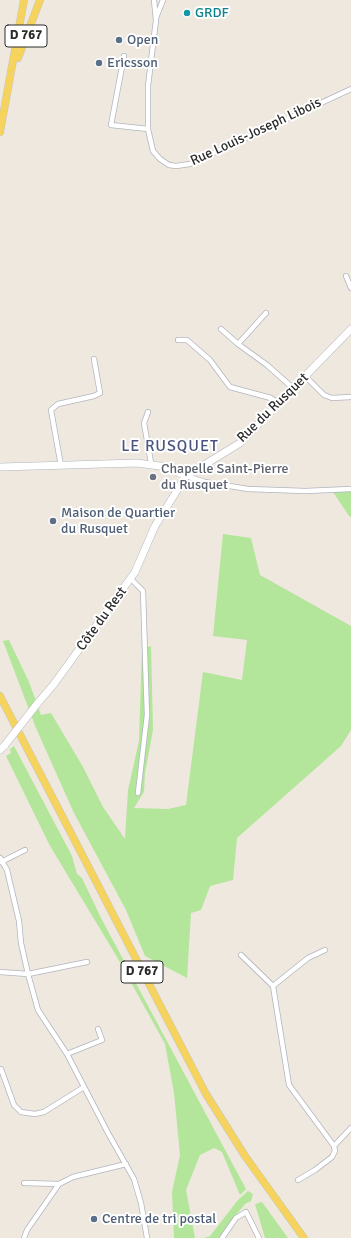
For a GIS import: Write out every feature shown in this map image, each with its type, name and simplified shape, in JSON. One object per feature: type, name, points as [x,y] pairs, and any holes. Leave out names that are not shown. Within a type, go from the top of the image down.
[{"type":"main road","name":"D 767","points":[[0,132],[12,73],[24,0]]},
{"type":"main road","name":"D 767","points":[[12,73],[40,0]]},
{"type":"main road","name":"D 767","points":[[0,696],[206,1094],[245,1156],[304,1238]]},
{"type":"street","name":"Rue Louis-Joseph Libois","points":[[154,0],[156,20]]},
{"type":"street","name":"Rue Louis-Joseph Libois","points":[[163,0],[156,20],[148,86],[148,129],[150,144],[156,156],[169,164],[182,166],[190,164],[351,89]]},
{"type":"street","points":[[124,56],[111,125],[148,129]]},
{"type":"street","points":[[346,276],[351,288]]},
{"type":"street","points":[[238,344],[266,313]]},
{"type":"street","points":[[221,329],[238,344],[267,365],[294,389]]},
{"type":"street","name":"Rue du Rusquet","points":[[186,476],[240,442],[280,404],[351,329]]},
{"type":"street","points":[[178,340],[187,340],[210,360],[230,387],[271,398],[280,404]]},
{"type":"street","points":[[60,466],[52,410],[58,404],[94,396],[100,393],[94,359]]},
{"type":"street","points":[[306,377],[324,395],[332,398],[351,397]]},
{"type":"street","points":[[148,412],[144,423],[151,463]]},
{"type":"street","points":[[0,462],[12,466]]},
{"type":"street","points":[[0,467],[151,463],[167,467],[186,476],[205,482],[248,489],[305,491],[351,489]]},
{"type":"street","name":"Côte du Rest","points":[[2,748],[54,684],[131,579],[155,526],[186,476]]},
{"type":"street","points":[[131,579],[143,591],[147,715],[138,793]]},
{"type":"street","points":[[24,850],[1,861],[7,870],[19,921],[28,974],[38,1010],[67,1054],[134,1179],[141,1203],[147,1238]]},
{"type":"street","points":[[273,986],[308,958],[325,950]]},
{"type":"street","points":[[241,955],[273,986],[290,1085],[334,1146],[335,1151],[332,1157],[315,1170],[298,1180]]},
{"type":"street","points":[[0,972],[28,974],[87,962]]},
{"type":"street","points":[[67,1054],[102,1040],[98,1029]]},
{"type":"street","points":[[1,1069],[14,1105],[21,1112],[34,1114],[44,1112],[84,1087]]},
{"type":"street","points":[[334,1146],[351,1128]]},
{"type":"street","points":[[24,1183],[59,1184],[73,1177],[126,1164]]},
{"type":"street","points":[[24,1238],[27,1230],[59,1184]]},
{"type":"street","points":[[222,1238],[236,1218],[246,1212],[259,1238]]},
{"type":"green space","points":[[331,489],[351,489],[351,517],[349,516]]},
{"type":"green space","points":[[223,534],[251,538],[260,575],[351,626],[351,730],[341,746],[237,838],[233,880],[210,886],[201,910],[191,913],[187,978],[145,956],[126,910],[74,813],[36,728],[3,641],[9,640],[29,682],[41,715],[51,713],[83,767],[103,807],[125,839],[128,790],[139,741],[142,649],[151,646],[153,730],[145,773],[144,792],[134,808],[168,809],[186,805],[203,672],[242,680],[247,640],[213,636]]},
{"type":"green space","points":[[14,746],[72,856],[77,874],[82,878],[101,918],[246,1189],[240,1195],[222,1152],[214,1148],[200,1155],[186,1190],[195,1238],[174,1238],[172,1192],[180,1155],[174,1093],[165,1044],[117,957],[50,846],[6,756],[11,753],[10,749]]},
{"type":"green space","points":[[248,1191],[253,1194],[251,1201],[245,1204],[219,1238],[204,1238],[210,1236],[238,1200]]},
{"type":"green space","points":[[262,1202],[288,1238],[265,1238],[255,1204]]},
{"type":"place","name":"GRDF","points":[[187,13]]},
{"type":"place","name":"Open","points":[[119,40]]},
{"type":"place","name":"Ericsson","points":[[99,63]]},
{"type":"place","name":"Chapelle Saint-Pierre du Rusquet","points":[[153,477]]},
{"type":"place","name":"Maison de Quartier du Rusquet","points":[[53,521]]},
{"type":"place","name":"Centre de tri postal","points":[[94,1219]]},
{"type":"district","name":"LE RUSQUET","points":[[170,447]]}]
